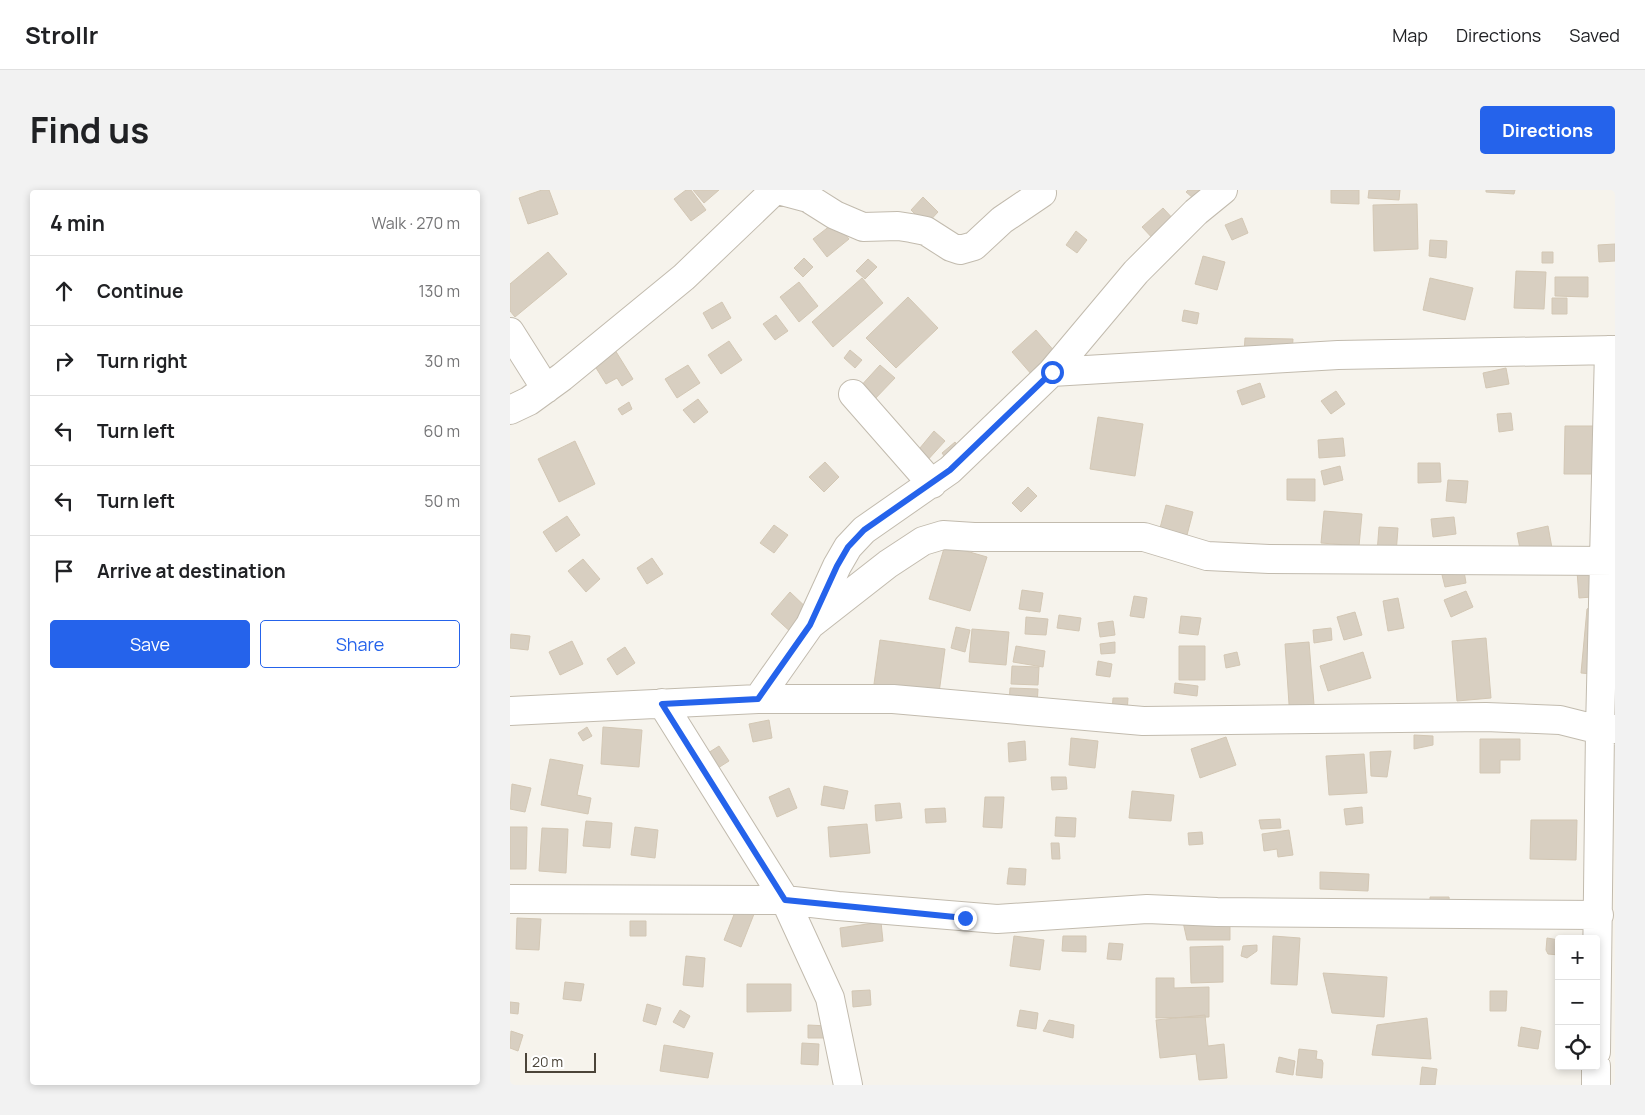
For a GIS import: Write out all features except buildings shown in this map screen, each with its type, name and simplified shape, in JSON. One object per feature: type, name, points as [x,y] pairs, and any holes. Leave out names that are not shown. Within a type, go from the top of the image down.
[{"type":"street","points":[[510,410],[530,401],[546,389],[684,277],[776,190],[808,198],[835,215],[863,227],[898,226],[926,231],[951,247],[960,250],[974,246],[1002,220],[1042,193]]},
{"type":"street","points":[[758,699],[810,625],[837,566],[848,547],[864,530],[950,470],[1052,372],[1136,272],[1196,212],[1223,190]]},
{"type":"street","points":[[510,332],[546,389]]},
{"type":"street","points":[[1052,372],[1338,355],[1612,350],[1608,729],[1599,915],[1597,1025]]},
{"type":"street","points":[[853,394],[932,484]]},
{"type":"street","points":[[810,625],[888,564],[923,541],[943,535],[974,537],[1144,538],[1207,556],[1269,559],[1610,562]]},
{"type":"street","points":[[510,711],[758,699],[894,699],[1143,721],[1467,718],[1560,720],[1608,729]]},
{"type":"street","points":[[662,704],[785,900],[830,998],[848,1085]]},
{"type":"street","points":[[510,899],[785,900],[997,919],[1147,909],[1217,912],[1599,915]]},
{"type":"street","points":[[1596,1070],[1596,1085]]},
{"type":"route","points":[[965,918],[785,900],[662,704],[758,699],[810,625],[837,566],[848,547],[864,530],[950,470],[1052,372]]}]
